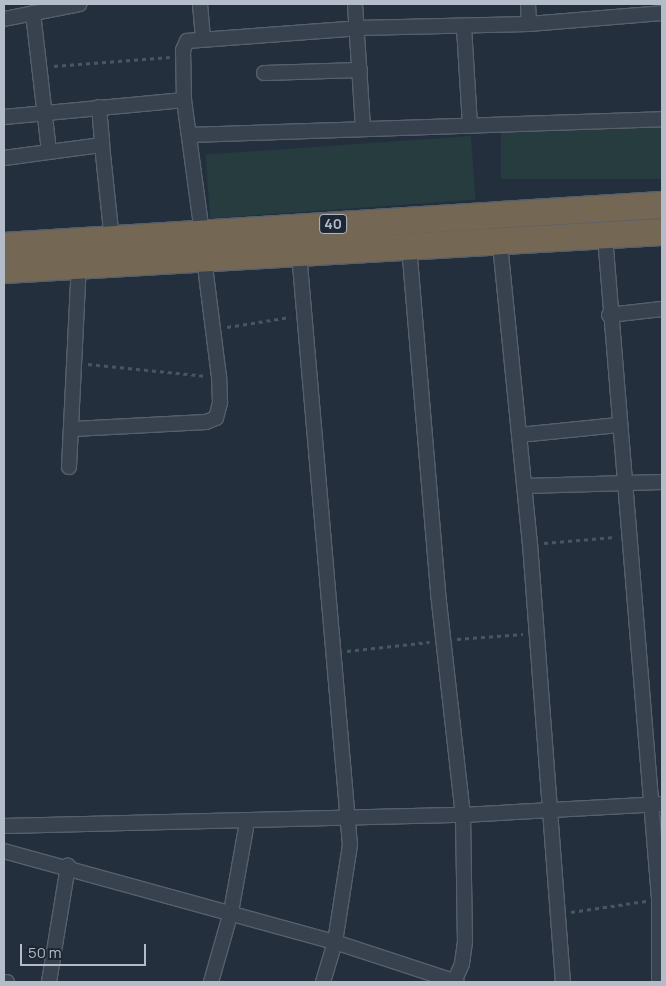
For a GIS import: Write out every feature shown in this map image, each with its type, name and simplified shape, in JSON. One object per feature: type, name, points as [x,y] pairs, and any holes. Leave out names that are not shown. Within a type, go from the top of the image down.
[{"type":"highway","name":"40","points":[[4,246],[662,205]]},
{"type":"highway","name":"40","points":[[4,270],[409,246],[500,244],[662,232]]},
{"type":"street","points":[[4,19],[80,4]]},
{"type":"street","points":[[200,4],[204,39]]},
{"type":"street","points":[[355,4],[358,28],[362,129]]},
{"type":"street","points":[[528,4],[529,24]]},
{"type":"street","points":[[33,13],[49,151]]},
{"type":"street","points":[[202,233],[184,100],[184,43],[204,39],[358,28],[529,24],[662,13]]},
{"type":"street","points":[[464,27],[470,126]]},
{"type":"street","points":[[264,73],[360,70]]},
{"type":"street","points":[[4,117],[184,100]]},
{"type":"street","points":[[99,108],[112,240]]},
{"type":"street","points":[[189,135],[662,119]]},
{"type":"street","points":[[4,158],[102,145]]},
{"type":"street","points":[[605,236],[609,315],[623,483],[656,804],[659,982]]},
{"type":"street","points":[[500,244],[530,544],[560,914],[563,982]]},
{"type":"street","points":[[4,850],[68,866],[335,942],[455,982],[462,964],[465,942],[463,815],[438,593],[409,246]]},
{"type":"street","points":[[299,253],[306,314],[350,859],[335,942],[323,982]]},
{"type":"street","points":[[73,429],[213,420],[220,410],[219,377],[215,329],[204,259]]},
{"type":"street","points":[[69,467],[73,429],[79,266]]},
{"type":"street","points":[[609,315],[662,309]]},
{"type":"street","points":[[519,435],[619,424]]},
{"type":"street","points":[[524,486],[662,482]]},
{"type":"street","points":[[4,826],[247,822],[463,815],[656,804]]},
{"type":"street","points":[[211,982],[231,912],[247,822]]},
{"type":"street","points":[[49,982],[68,866]]},
{"type":"path","points":[[40,67],[183,56]]},
{"type":"path","points":[[215,329],[306,314]]},
{"type":"path","points":[[76,363],[219,377]]},
{"type":"path","points":[[530,544],[628,536]]},
{"type":"path","points":[[560,914],[659,899]]},
{"type":"green space","points":[[501,127],[662,127],[662,179],[501,179]]},
{"type":"green space","points":[[471,136],[475,200],[210,218],[206,155]]}]
